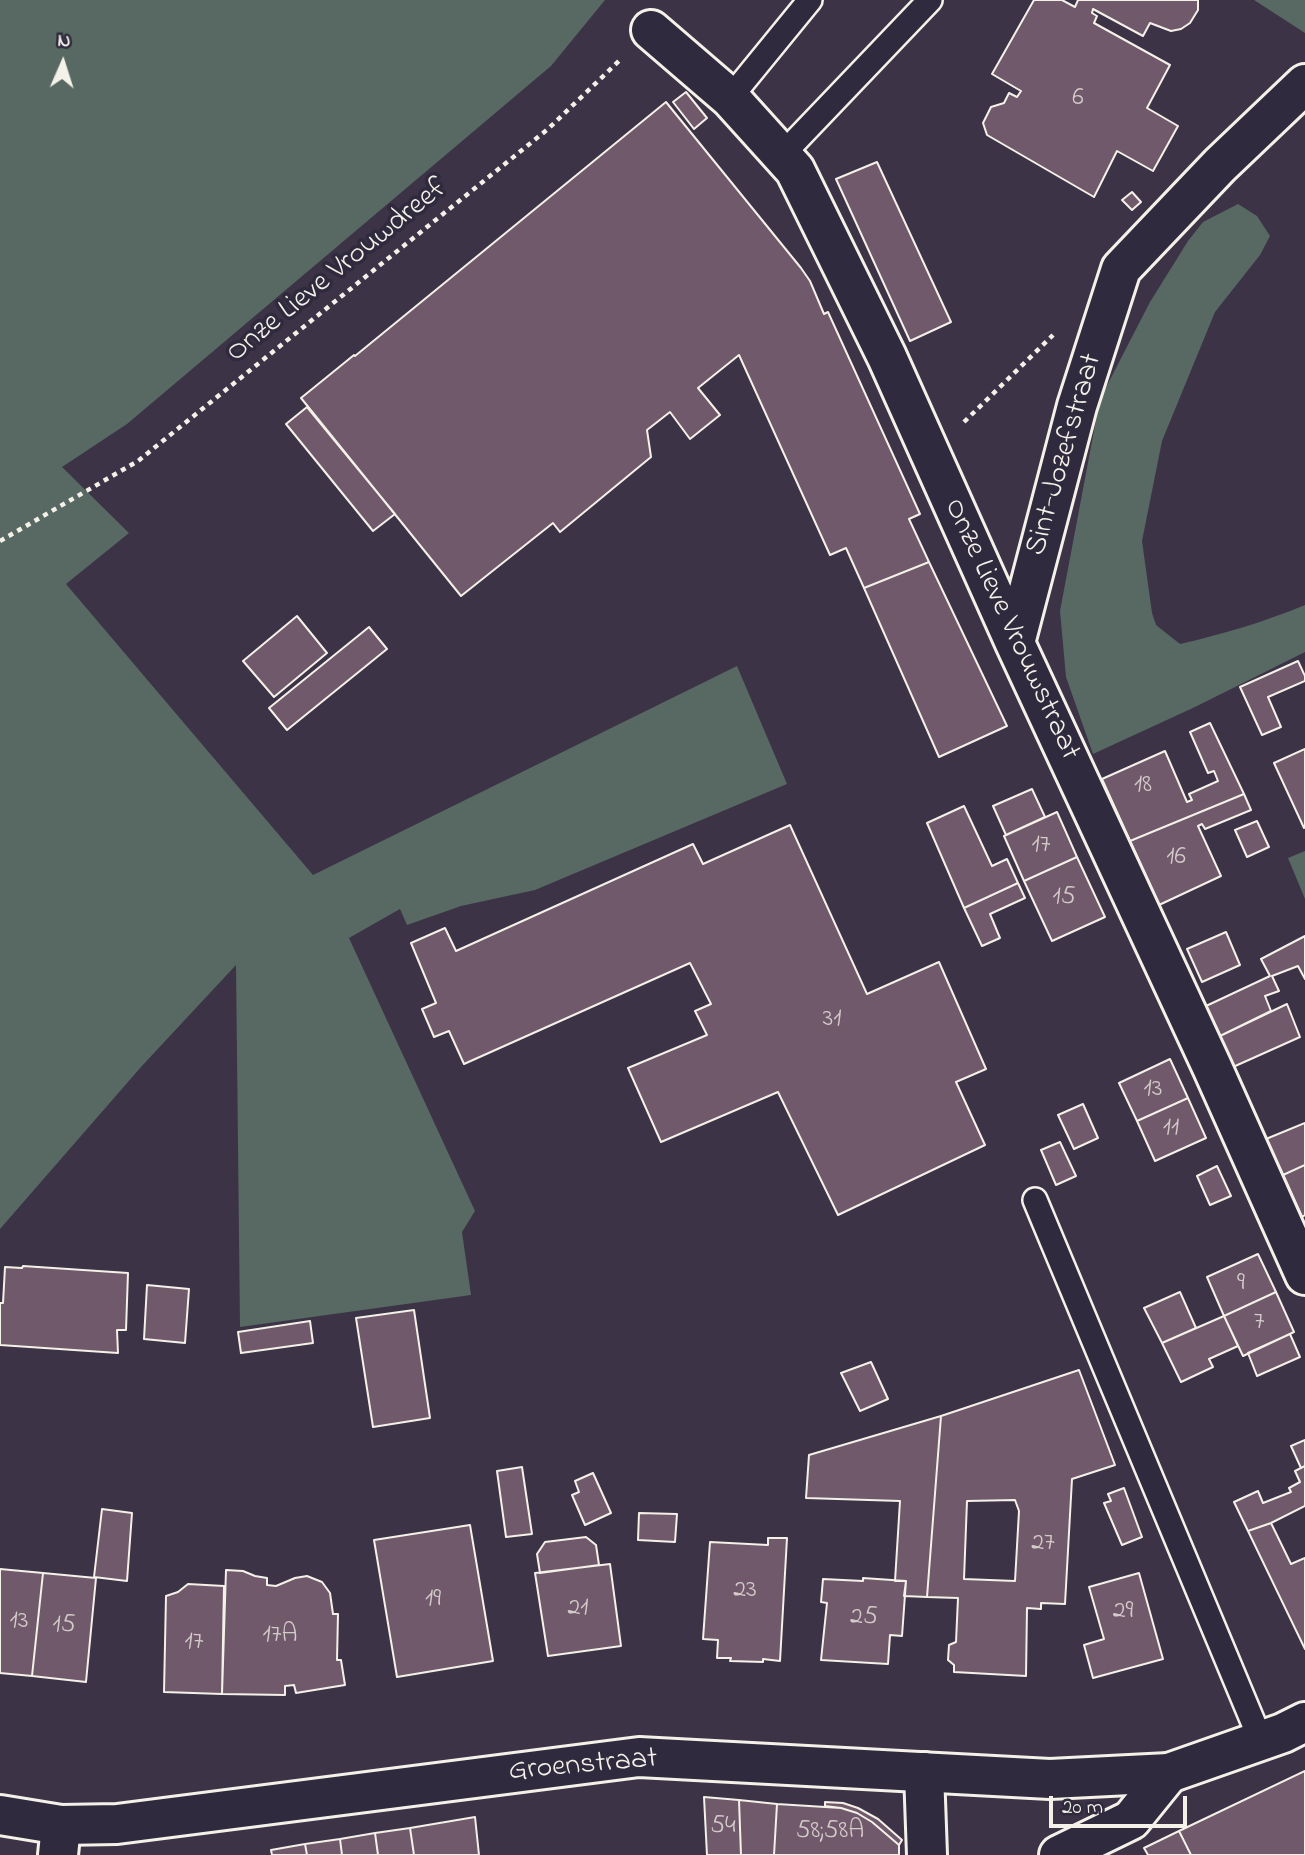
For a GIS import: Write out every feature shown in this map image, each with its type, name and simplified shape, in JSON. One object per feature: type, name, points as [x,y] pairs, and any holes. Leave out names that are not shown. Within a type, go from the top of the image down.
[{"type":"street","name":"Onze Lieve Vrouwstraat","points":[[651,30],[730,98],[796,170],[887,357],[1305,1275]]},
{"type":"street","name":"Sint-Jozefstraat","points":[[1015,643],[1077,406],[1121,269],[1220,165],[1305,84]]},
{"type":"street","name":"Groenstraat","points":[[0,1815],[59,1840],[117,1824],[639,1757],[1050,1779],[1169,1773],[1261,1741],[1305,1722]]},
{"type":"street","points":[[924,1772],[927,1855]]},
{"type":"street","points":[[1059,1855],[1130,1820],[1169,1773]]},
{"type":"lane","points":[[730,98],[810,0]]},
{"type":"lane","points":[[782,155],[930,0]]},
{"type":"lane","points":[[1035,1200],[1261,1741]]},
{"type":"path","name":"Onze Lieve Vrouwdreef","points":[[0,541],[138,461],[548,129],[651,30]]},
{"type":"path","name":"Sint-Jozefstraat","points":[[931,454],[1061,327]]},
{"type":"green space","points":[[0,0],[605,0],[551,66],[127,424],[62,467],[129,533],[66,584],[313,875],[737,666],[787,784],[535,890],[461,906],[407,925],[400,909],[349,938],[475,1211],[462,1232],[471,1295],[240,1327],[236,965],[141,1067],[0,1229]]},
{"type":"green space","points":[[1254,0],[1305,0],[1305,33]]},
{"type":"green space","points":[[1238,204],[1257,216],[1270,236],[1260,255],[1215,312],[1162,441],[1142,541],[1152,613],[1156,625],[1180,644],[1243,627],[1305,605],[1305,652],[1093,754],[1066,677],[1060,611],[1100,399],[1150,302],[1188,241],[1203,222]]},
{"type":"green space","points":[[1305,851],[1305,899],[1288,858]]},
{"type":"building","points":[[1034,0],[1062,0],[1075,7],[1078,0],[1198,0],[1198,10],[1190,23],[1181,29],[1171,31],[1150,23],[1143,36],[1093,9],[1092,13],[1097,16],[1094,23],[1170,65],[1147,108],[1178,126],[1153,171],[1117,151],[1094,197],[987,135],[983,123],[991,107],[1004,103],[1009,93],[1017,97],[1021,91],[992,74]]},
{"type":"building","points":[[686,92],[707,118],[694,129],[673,102]]},
{"type":"building","points":[[666,102],[801,268],[810,281],[824,314],[828,312],[920,514],[909,519],[929,562],[864,588],[846,548],[830,555],[739,355],[698,388],[720,415],[690,439],[670,412],[647,430],[651,457],[560,532],[553,523],[461,596],[301,398]]},
{"type":"building","points":[[877,162],[951,322],[910,341],[836,179]]},
{"type":"building","points":[[1132,192],[1141,202],[1132,210],[1122,200]]},
{"type":"building","points":[[307,407],[395,514],[373,531],[286,424]]},
{"type":"building","points":[[929,562],[1007,726],[939,757],[864,588]]},
{"type":"building","points":[[297,616],[327,653],[274,697],[243,661]]},
{"type":"building","points":[[369,627],[387,649],[287,730],[269,708]]},
{"type":"building","points":[[1298,661],[1305,681],[1268,697],[1281,727],[1262,735],[1240,687]]},
{"type":"building","points":[[1210,723],[1244,794],[1130,841],[1102,779],[1165,751],[1187,802],[1192,800],[1189,794],[1218,781],[1214,771],[1208,773],[1190,732]]},
{"type":"building","points":[[1305,749],[1305,827],[1304,828],[1274,763]]},
{"type":"building","points":[[1032,789],[1045,817],[1006,835],[993,806]]},
{"type":"building","points":[[1244,794],[1251,810],[1205,829],[1202,824],[1198,826],[1221,876],[1159,905],[1130,841]]},
{"type":"building","points":[[964,806],[992,866],[1007,859],[1018,883],[964,908],[927,823]]},
{"type":"building","points":[[1057,812],[1077,857],[1024,881],[1004,836]]},
{"type":"building","points":[[1257,821],[1269,847],[1247,857],[1235,830]]},
{"type":"building","points":[[790,825],[867,994],[939,962],[986,1069],[956,1082],[985,1145],[838,1215],[778,1092],[661,1142],[628,1068],[707,1035],[695,1011],[711,1004],[690,963],[464,1064],[449,1031],[434,1037],[422,1009],[436,1003],[411,943],[445,928],[456,951],[693,844],[703,864]]},
{"type":"building","points":[[1077,857],[1105,917],[1052,941],[1024,881]]},
{"type":"building","points":[[1018,883],[1025,898],[990,914],[1000,938],[982,946],[964,908]]},
{"type":"building","points":[[1226,932],[1240,965],[1202,982],[1187,949]]},
{"type":"building","points":[[1305,936],[1305,979],[1298,966],[1272,976],[1279,991],[1265,996],[1271,1011],[1220,1036],[1206,1006],[1270,976],[1261,959]]},
{"type":"building","points":[[1287,1004],[1300,1037],[1233,1067],[1220,1036]]},
{"type":"building","points":[[1170,1059],[1188,1098],[1137,1121],[1119,1083]]},
{"type":"building","points":[[1188,1098],[1206,1138],[1155,1161],[1137,1121]]},
{"type":"building","points":[[1083,1104],[1098,1138],[1074,1149],[1058,1115]]},
{"type":"building","points":[[1305,1123],[1305,1165],[1283,1175],[1266,1139]]},
{"type":"building","points":[[1060,1142],[1076,1176],[1056,1185],[1041,1150]]},
{"type":"building","points":[[1305,1165],[1305,1215],[1302,1217],[1283,1175]]},
{"type":"building","points":[[1217,1166],[1231,1196],[1210,1205],[1197,1176]]},
{"type":"building","points":[[1258,1254],[1276,1292],[1224,1316],[1207,1277]]},
{"type":"building","points":[[5,1267],[128,1273],[126,1330],[117,1330],[118,1353],[0,1345],[0,1303],[3,1303]]},
{"type":"building","points":[[147,1285],[189,1289],[185,1343],[144,1339]]},
{"type":"building","points":[[1180,1292],[1196,1328],[1162,1343],[1144,1308]]},
{"type":"building","points":[[1276,1292],[1294,1332],[1243,1356],[1224,1316]]},
{"type":"building","points":[[414,1310],[430,1418],[373,1427],[356,1318]]},
{"type":"building","points":[[1224,1316],[1238,1346],[1209,1359],[1213,1367],[1181,1382],[1162,1343]]},
{"type":"building","points":[[310,1321],[313,1343],[241,1353],[238,1332]]},
{"type":"building","points":[[1290,1334],[1300,1357],[1257,1376],[1248,1353]]},
{"type":"building","points":[[871,1362],[888,1399],[860,1411],[841,1373]]},
{"type":"building","points":[[1079,1370],[1115,1465],[1072,1479],[1065,1604],[1041,1603],[1041,1609],[1027,1608],[1026,1676],[954,1672],[954,1665],[948,1660],[949,1645],[956,1642],[958,1598],[927,1597],[941,1416]],"holes":[[[1015,1500],[1019,1511],[1015,1581],[964,1579],[967,1501]]]},
{"type":"building","points":[[941,1416],[927,1597],[904,1596],[906,1581],[895,1581],[900,1501],[806,1498],[809,1455]]},
{"type":"building","points":[[1305,1440],[1305,1466],[1301,1468],[1291,1446]]},
{"type":"building","points":[[1305,1466],[1305,1506],[1248,1531],[1234,1502],[1258,1491],[1263,1503],[1291,1492],[1289,1488],[1300,1482],[1295,1471]]},
{"type":"building","points":[[522,1467],[532,1534],[506,1537],[497,1471]]},
{"type":"building","points":[[593,1473],[611,1513],[585,1525],[572,1495],[579,1492],[575,1481]]},
{"type":"building","points":[[1124,1488],[1142,1537],[1122,1545],[1104,1503],[1111,1501],[1108,1494]]},
{"type":"building","points":[[102,1509],[132,1513],[127,1581],[94,1577]]},
{"type":"building","points":[[639,1513],[677,1514],[675,1542],[638,1540]]},
{"type":"building","points":[[1271,1523],[1291,1564],[1305,1558],[1305,1649],[1248,1531]]},
{"type":"building","points":[[470,1525],[493,1661],[397,1677],[374,1540]]},
{"type":"building","points":[[586,1537],[596,1545],[599,1565],[540,1573],[537,1554],[545,1542]]},
{"type":"building","points":[[768,1538],[787,1538],[780,1661],[730,1661],[731,1658],[717,1658],[718,1640],[703,1639],[710,1542],[768,1545]]},
{"type":"building","points":[[610,1564],[621,1646],[548,1656],[535,1573]]},
{"type":"building","points":[[0,1569],[43,1573],[32,1676],[0,1673]]},
{"type":"building","points":[[226,1570],[243,1571],[267,1578],[267,1585],[276,1586],[307,1576],[322,1582],[330,1593],[333,1614],[338,1614],[337,1660],[341,1660],[345,1685],[296,1693],[294,1685],[285,1686],[285,1695],[222,1694]]},
{"type":"building","points":[[43,1573],[96,1578],[86,1682],[32,1676]]},
{"type":"building","points":[[1139,1573],[1163,1659],[1093,1678],[1084,1645],[1104,1639],[1089,1587]]},
{"type":"building","points":[[863,1578],[906,1581],[902,1636],[890,1635],[888,1664],[821,1660],[827,1603],[821,1602],[823,1579],[863,1581]]},
{"type":"building","points":[[188,1584],[224,1586],[222,1694],[164,1692],[166,1596],[178,1592]]},
{"type":"building","points":[[1305,1771],[1305,1855],[1191,1855],[1179,1831]]},
{"type":"building","points":[[704,1797],[739,1800],[741,1855],[707,1855]]},
{"type":"building","points":[[739,1800],[777,1804],[774,1855],[741,1855]]},
{"type":"building","points":[[825,1802],[843,1803],[858,1808],[878,1819],[902,1840],[899,1845],[857,1813],[825,1806]]},
{"type":"building","points":[[777,1804],[841,1808],[857,1813],[899,1845],[899,1855],[774,1855]]},
{"type":"building","points":[[475,1817],[479,1855],[414,1855],[410,1828]]},
{"type":"building","points":[[410,1828],[414,1855],[378,1855],[375,1833]]},
{"type":"building","points":[[1179,1831],[1191,1855],[1148,1855],[1144,1848]]},
{"type":"building","points":[[375,1833],[378,1855],[342,1855],[340,1839]]},
{"type":"building","points":[[340,1839],[342,1855],[307,1855],[305,1844]]},
{"type":"building","points":[[305,1844],[307,1855],[272,1855],[271,1850]]}]
